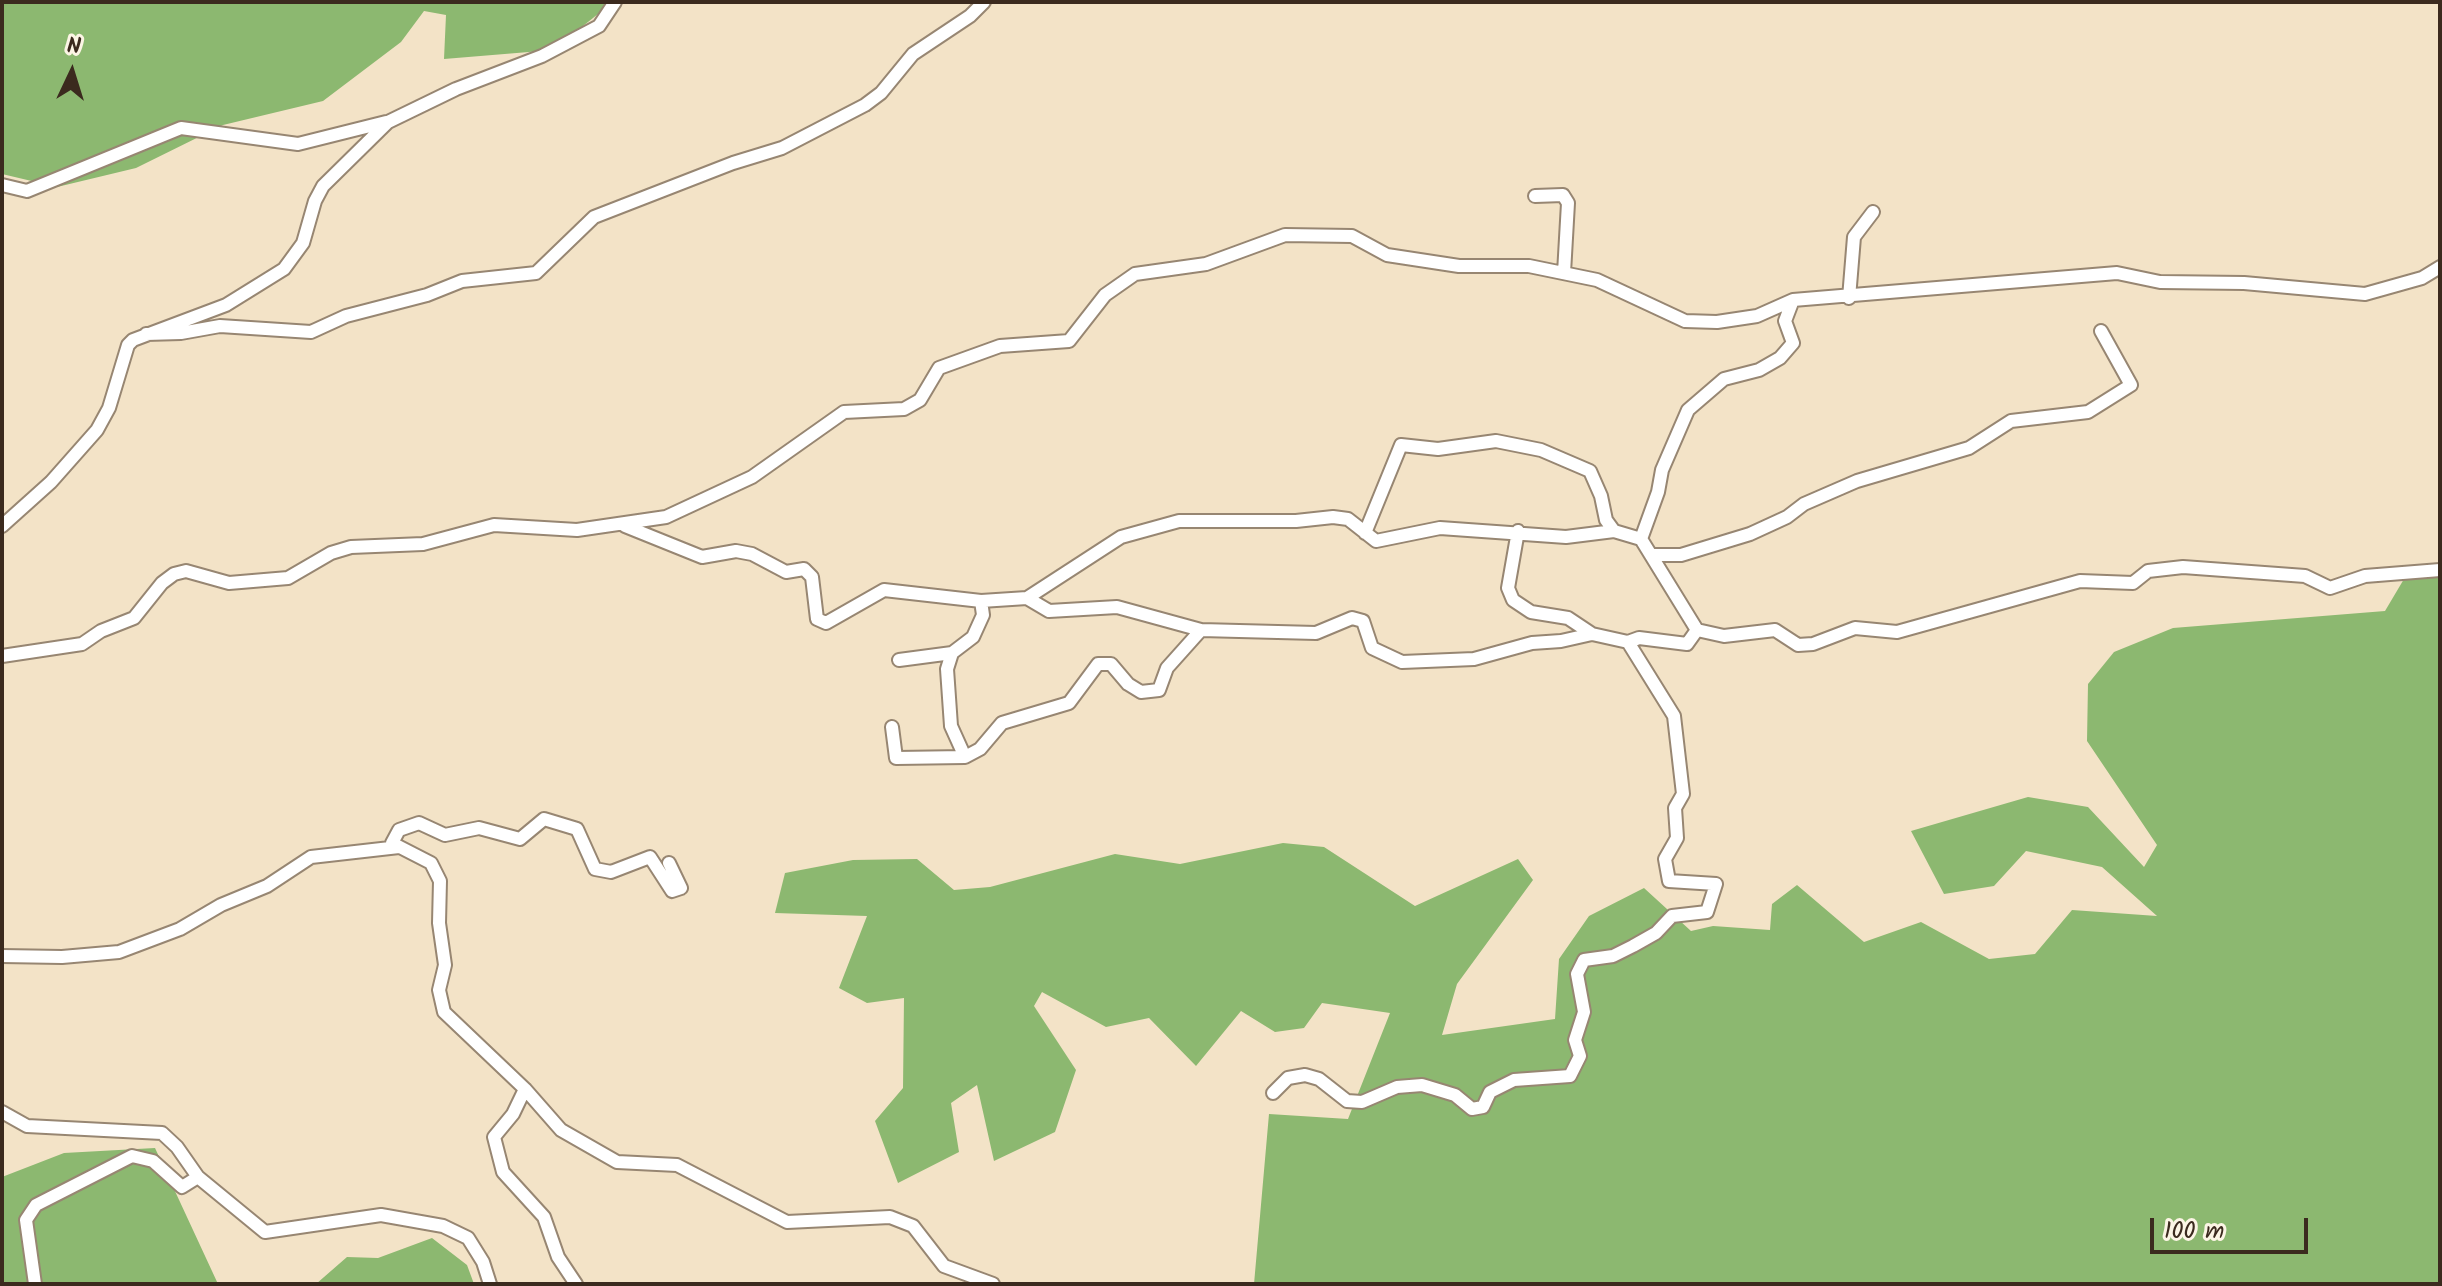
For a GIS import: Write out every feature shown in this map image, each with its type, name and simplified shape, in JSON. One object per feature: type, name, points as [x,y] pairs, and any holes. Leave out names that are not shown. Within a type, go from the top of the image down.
[{"type":"street","points":[[2,185],[27,191],[181,128],[298,144],[388,122],[456,89],[542,56],[588,32],[599,26],[615,2]]},
{"type":"street","points":[[146,334],[181,333],[220,326],[311,332],[346,316],[427,295],[462,281],[536,273],[594,217],[733,163],[782,148],[865,105],[881,93],[913,54],[970,16],[984,2]]},
{"type":"street","points":[[2,526],[83,448],[109,408],[128,345],[146,334],[226,305],[284,269],[303,243],[323,186],[388,122]]},
{"type":"street","points":[[1535,196],[1563,195],[1568,203],[1564,273]]},
{"type":"street","points":[[1849,298],[1854,237],[1873,212]]},
{"type":"street","points":[[2,656],[82,644],[101,631],[134,618],[162,583],[174,574],[186,571],[229,583],[288,578],[331,553],[351,547],[423,544],[494,525],[577,530],[666,517],[752,477],[844,412],[904,409],[920,400],[939,368],[1000,346],[1069,341],[1105,295],[1135,274],[1206,264],[1285,235],[1352,236],[1387,255],[1459,266],[1529,266],[1564,273],[1597,280],[1685,321],[1717,322],[1757,316],[1793,300],[1849,298],[2117,273],[2160,282],[2244,283],[2365,294],[2422,278],[2440,267]]},
{"type":"street","points":[[1641,539],[1658,492],[1662,470],[1688,410],[1724,379],[1759,370],[1780,358],[1793,343],[1785,321],[1793,300]]},
{"type":"street","points":[[1652,555],[1681,555],[1750,534],[1787,517],[1804,504],[1857,481],[1969,448],[2011,421],[2088,412],[2131,385],[2101,331]]},
{"type":"street","points":[[1365,533],[1401,445],[1438,449],[1496,441],[1541,450],[1590,471],[1601,496],[1606,520],[1614,531]]},
{"type":"street","points":[[622,525],[702,557],[736,551],[752,554],[786,572],[804,569],[812,577],[817,619],[826,623],[884,590],[981,601],[1027,598],[1121,537],[1179,521],[1296,521],[1333,517],[1348,519],[1376,541],[1440,528],[1518,531],[1566,537],[1614,531],[1641,539],[1697,630],[1724,636],[1775,630],[1798,645],[1813,644],[1855,628],[1897,632],[2080,581],[2133,583],[2148,571],[2183,567],[2305,576],[2330,588],[2365,576],[2440,570]]},
{"type":"street","points":[[1518,531],[1508,588],[1513,600],[1531,612],[1568,618],[1592,634],[1628,642],[1639,638],[1675,645],[1687,644],[1697,630]]},
{"type":"street","points":[[1027,598],[1049,611],[1117,607],[1201,630],[1316,633],[1352,618],[1363,621],[1372,648],[1402,662],[1474,659],[1520,645],[1592,634]]},
{"type":"street","points":[[899,660],[952,653],[973,637],[983,615],[981,601]]},
{"type":"street","points":[[892,727],[896,758],[965,757],[980,749],[1002,723],[1069,703],[1098,664],[1111,664],[1128,684],[1141,692],[1159,690],[1167,668],[1201,630]]},
{"type":"street","points":[[1273,1093],[1288,1078],[1305,1075],[1319,1079],[1347,1101],[1362,1102],[1397,1087],[1422,1085],[1455,1095],[1472,1109],[1483,1107],[1490,1092],[1514,1080],[1570,1076],[1580,1056],[1575,1040],[1584,1012],[1577,974],[1584,960],[1613,956],[1633,946],[1656,933],[1672,916],[1707,912],[1716,884],[1669,881],[1665,859],[1677,838],[1675,808],[1683,794],[1674,716],[1628,642]]},
{"type":"street","points":[[952,653],[947,669],[951,726],[965,757]]},
{"type":"street","points":[[669,863],[681,888],[672,891],[650,857],[611,872],[595,869],[577,829],[544,819],[520,839],[479,828],[445,835],[419,823],[399,830],[392,843],[431,863],[440,881],[439,923],[445,965],[439,990],[444,1012],[525,1089],[561,1130],[617,1162],[677,1165],[787,1222],[890,1217],[913,1226],[944,1266],[993,1284]]},
{"type":"street","points":[[2,956],[62,957],[119,952],[180,929],[221,905],[267,886],[311,857],[402,847]]},
{"type":"street","points":[[525,1089],[513,1114],[494,1137],[503,1172],[544,1217],[548,1235],[576,1284]]},
{"type":"street","points":[[2,1112],[27,1126],[162,1133],[177,1147],[198,1177],[265,1232],[381,1215],[443,1226],[468,1238],[483,1262],[490,1284]]},
{"type":"street","points":[[35,1284],[26,1220],[36,1205],[132,1156],[153,1161],[182,1187],[198,1177]]},
{"type":"street","points":[[548,1235],[559,1222]]},
{"type":"green space","points":[[2,2],[613,2],[553,50],[444,59],[446,15],[424,11],[401,42],[323,101],[223,125],[136,168],[57,187],[2,174]]},
{"type":"green space","points":[[2440,574],[2440,1284],[1254,1284],[1269,1114],[1348,1119],[1390,1013],[1322,1003],[1304,1028],[1275,1032],[1241,1011],[1196,1066],[1149,1018],[1106,1027],[1042,992],[1034,1006],[1076,1070],[1055,1132],[994,1161],[977,1085],[951,1103],[959,1152],[898,1183],[875,1121],[903,1088],[904,998],[867,1003],[839,988],[867,916],[775,913],[785,873],[853,860],[917,859],[954,890],[990,887],[1115,854],[1180,864],[1283,843],[1324,847],[1415,906],[1518,859],[1533,880],[1457,984],[1442,1035],[1555,1019],[1559,959],[1589,916],[1644,888],[1691,931],[1713,926],[1770,930],[1772,904],[1797,885],[1864,942],[1921,922],[1989,959],[2035,954],[2072,910],[2157,916],[2102,867],[2026,851],[1994,886],[1944,894],[1911,831],[2028,797],[2088,807],[2144,867],[2157,845],[2087,741],[2088,684],[2114,652],[2173,628],[2385,611],[2404,579]]},
{"type":"green space","points":[[155,1148],[218,1284],[2,1284],[2,1177],[64,1153]]},
{"type":"green space","points":[[432,1238],[467,1265],[474,1284],[316,1284],[347,1257],[378,1258]]}]
